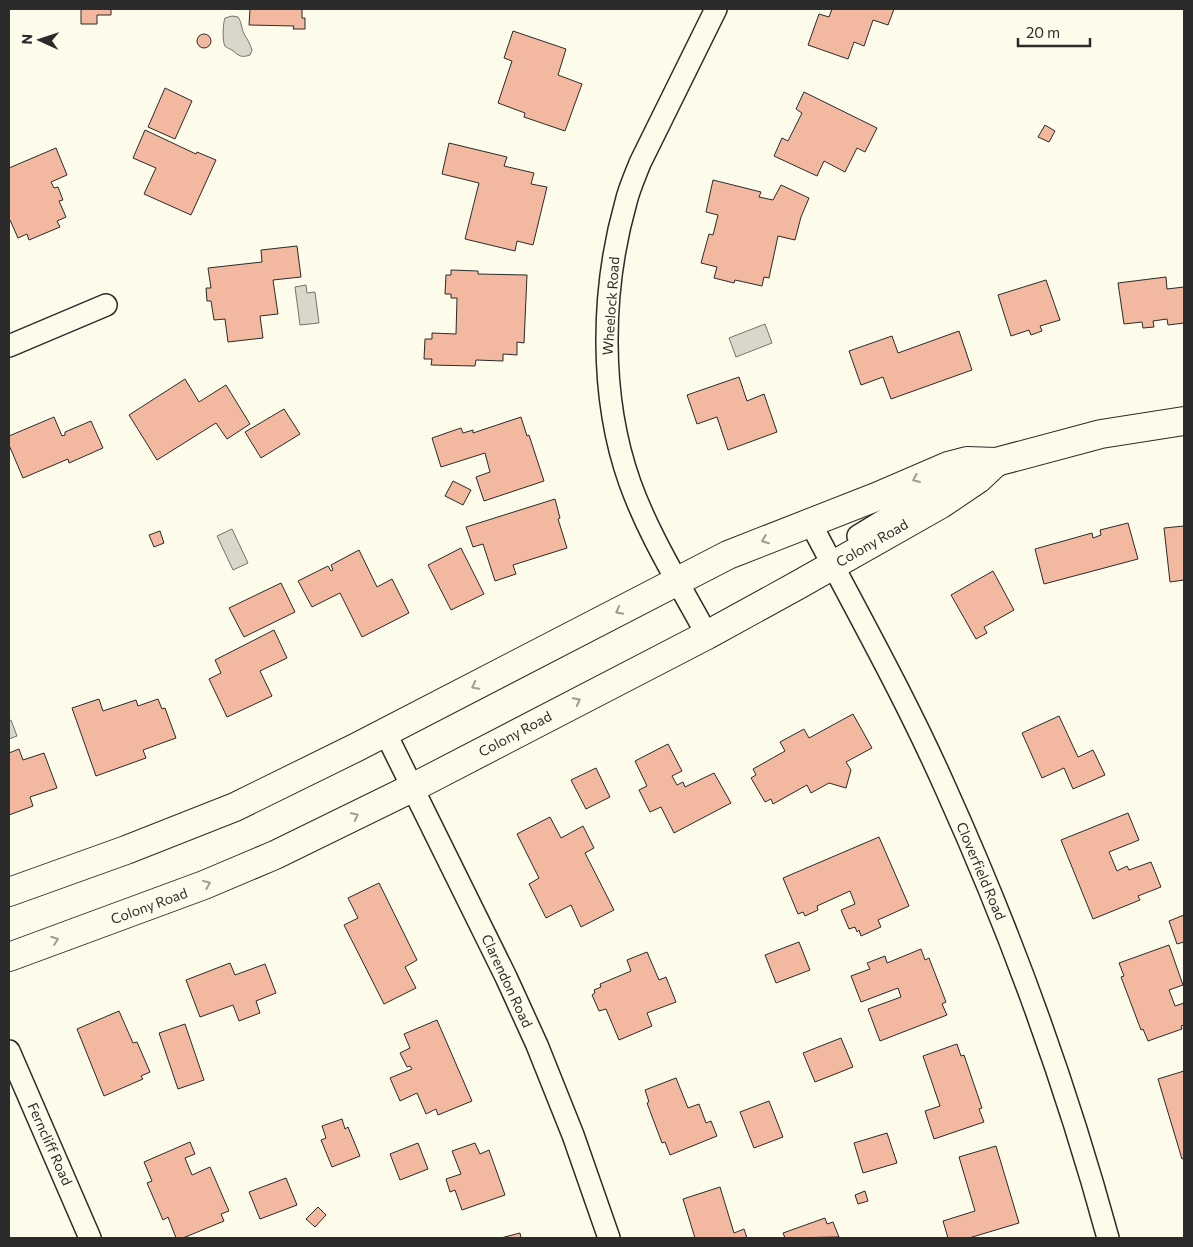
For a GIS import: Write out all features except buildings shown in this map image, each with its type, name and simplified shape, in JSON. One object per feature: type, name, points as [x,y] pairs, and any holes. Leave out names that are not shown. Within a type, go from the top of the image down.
[{"type":"street","name":"Wheelock Road","points":[[707,634],[642,513],[629,481],[614,422],[608,373],[607,327],[617,235],[630,189],[665,112],[716,9]]},
{"type":"street","points":[[9,346],[106,305]]},
{"type":"street","name":"Colony Road","points":[[9,892],[126,850],[230,809],[385,732],[728,555],[876,497],[948,466],[967,461],[996,462],[1101,434],[1184,421]]},
{"type":"street","name":"Colony Road","points":[[9,957],[204,885],[275,855],[412,788],[707,634],[833,565],[941,504],[978,479],[996,462]]},
{"type":"street","name":"Cloverfield Road","points":[[810,522],[918,729],[988,885],[1030,995],[1072,1116],[1108,1238]]},
{"type":"street","name":"Clarendon Road","points":[[385,732],[506,977],[537,1045],[573,1134],[609,1238]]},
{"type":"street","name":"Ferncliff Road","points":[[9,1051],[90,1238]]},
{"type":"shaded area","points":[[232,16],[239,19],[252,50],[250,55],[240,56],[224,44],[224,20]]},
{"type":"shaded area","points":[[306,285],[307,293],[315,292],[319,323],[300,325],[295,287]]},
{"type":"shaded area","points":[[765,324],[772,343],[736,357],[729,338]]},
{"type":"shaded area","points":[[232,529],[248,563],[233,570],[217,536]]},
{"type":"shaded area","points":[[11,720],[17,736],[9,739],[9,721]]}]
